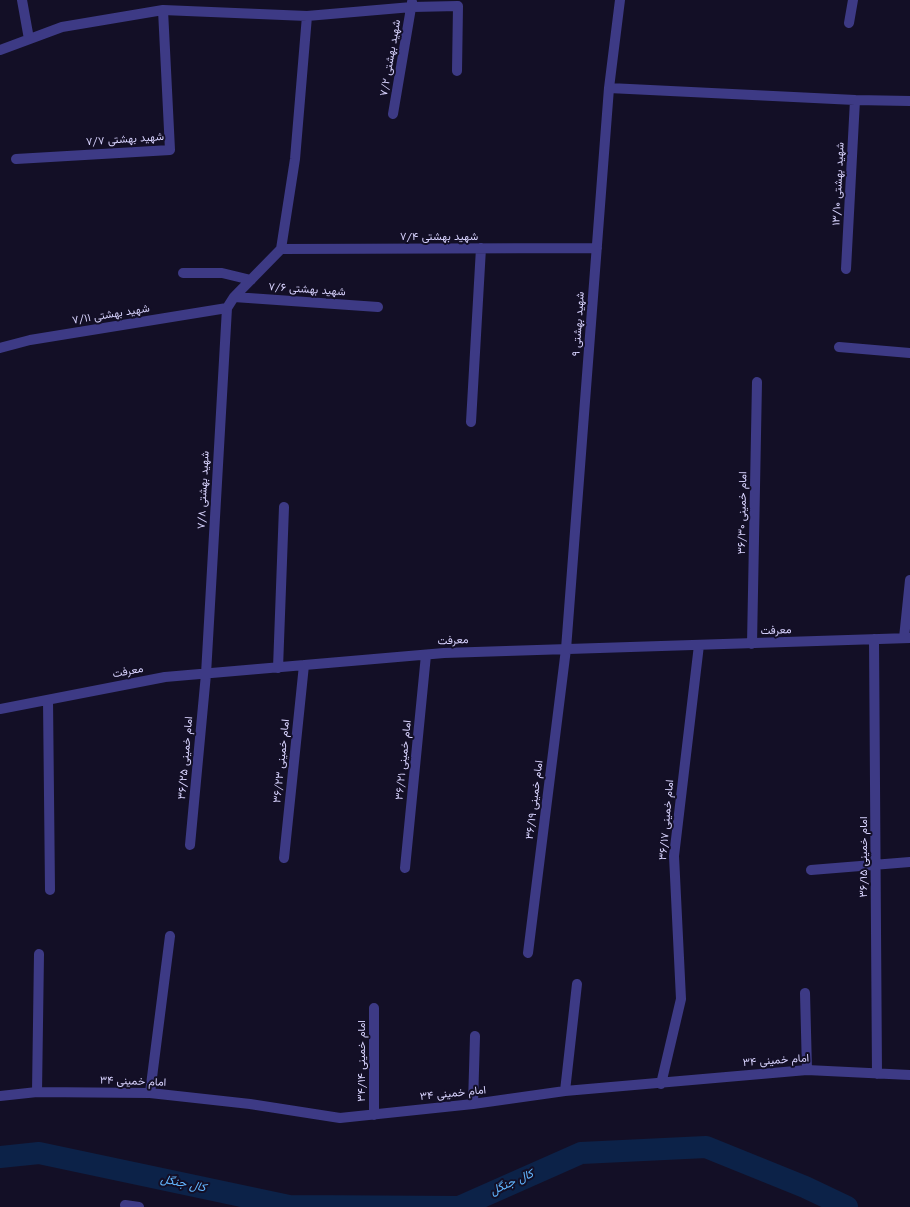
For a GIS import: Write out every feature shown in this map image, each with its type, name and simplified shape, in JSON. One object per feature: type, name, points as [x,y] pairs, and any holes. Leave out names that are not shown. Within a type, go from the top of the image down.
[{"type":"street","points":[[22,0],[29,39]]},
{"type":"street","name":"شهید بهشتی ۹","points":[[566,649],[609,88],[620,0]]},
{"type":"street","points":[[849,23],[853,0]]},
{"type":"street","points":[[0,50],[62,27],[163,10],[307,16],[412,3],[458,6],[457,71]]},
{"type":"street","name":"شهید بهشتی ۷/۲","points":[[393,114],[412,3]]},
{"type":"street","name":"شهید بهشتی ۷/۷","points":[[16,159],[170,150],[163,10]]},
{"type":"street","points":[[227,308],[234,297],[281,249],[296,159],[307,16]]},
{"type":"street","points":[[609,88],[855,100],[910,101]]},
{"type":"street","name":"شهید بهشتی ۱۳/۱۰","points":[[846,269],[855,100]]},
{"type":"street","points":[[471,422],[481,248]]},
{"type":"street","name":"شهید بهشتی ۷/۴","points":[[281,249],[597,248]]},
{"type":"street","points":[[183,273],[222,273],[251,280]]},
{"type":"street","name":"شهید بهشتی ۷/۶","points":[[234,297],[378,307]]},
{"type":"street","name":"شهید بهشتی ۷/۱۱","points":[[0,348],[30,340],[227,308]]},
{"type":"street","name":"شهید بهشتی ۷/۸","points":[[206,674],[227,308]]},
{"type":"street","points":[[839,347],[910,353]]},
{"type":"street","name":"امام خمینی ۳۶/۳۰","points":[[752,644],[757,382]]},
{"type":"street","points":[[278,668],[284,507]]},
{"type":"street","points":[[907,638],[910,580]]},
{"type":"street","name":"معرفت","points":[[0,709],[165,677],[426,655],[907,638]]},
{"type":"street","name":"امام خمینی ۳۶/۱۵","points":[[874,640],[877,1074]]},
{"type":"street","name":"امام خمینی ۳۶/۱۷","points":[[661,1084],[681,999],[674,856],[699,645]]},
{"type":"street","name":"امام خمینی ۳۶/۱۹","points":[[528,953],[566,649]]},
{"type":"street","name":"امام خمینی ۳۶/۲۱","points":[[405,868],[426,655]]},
{"type":"street","name":"امام خمینی ۳۶/۲۳","points":[[284,858],[304,666]]},
{"type":"street","name":"امام خمینی ۳۶/۲۵","points":[[190,845],[206,674]]},
{"type":"street","points":[[48,700],[50,890]]},
{"type":"street","points":[[811,870],[910,862]]},
{"type":"street","points":[[150,1093],[170,936]]},
{"type":"street","points":[[37,1092],[39,954]]},
{"type":"street","points":[[565,1091],[577,984]]},
{"type":"street","points":[[805,993],[807,1070]]},
{"type":"street","name":"امام خمینی ۳۴/۱۴","points":[[374,1008],[374,1115]]},
{"type":"street","points":[[473,1104],[475,1036]]},
{"type":"street","name":"امام خمینی ۳۴","points":[[0,1096],[37,1092],[150,1093],[250,1104],[340,1118],[473,1104],[565,1091],[661,1084],[807,1070],[910,1075]]},
{"type":"street","points":[[125,1205],[139,1207]]},
{"type":"waterway","name":"کال جنگل","points":[[0,1157],[39,1153],[289,1206],[459,1207],[581,1153],[706,1147],[805,1187],[847,1207]]}]
